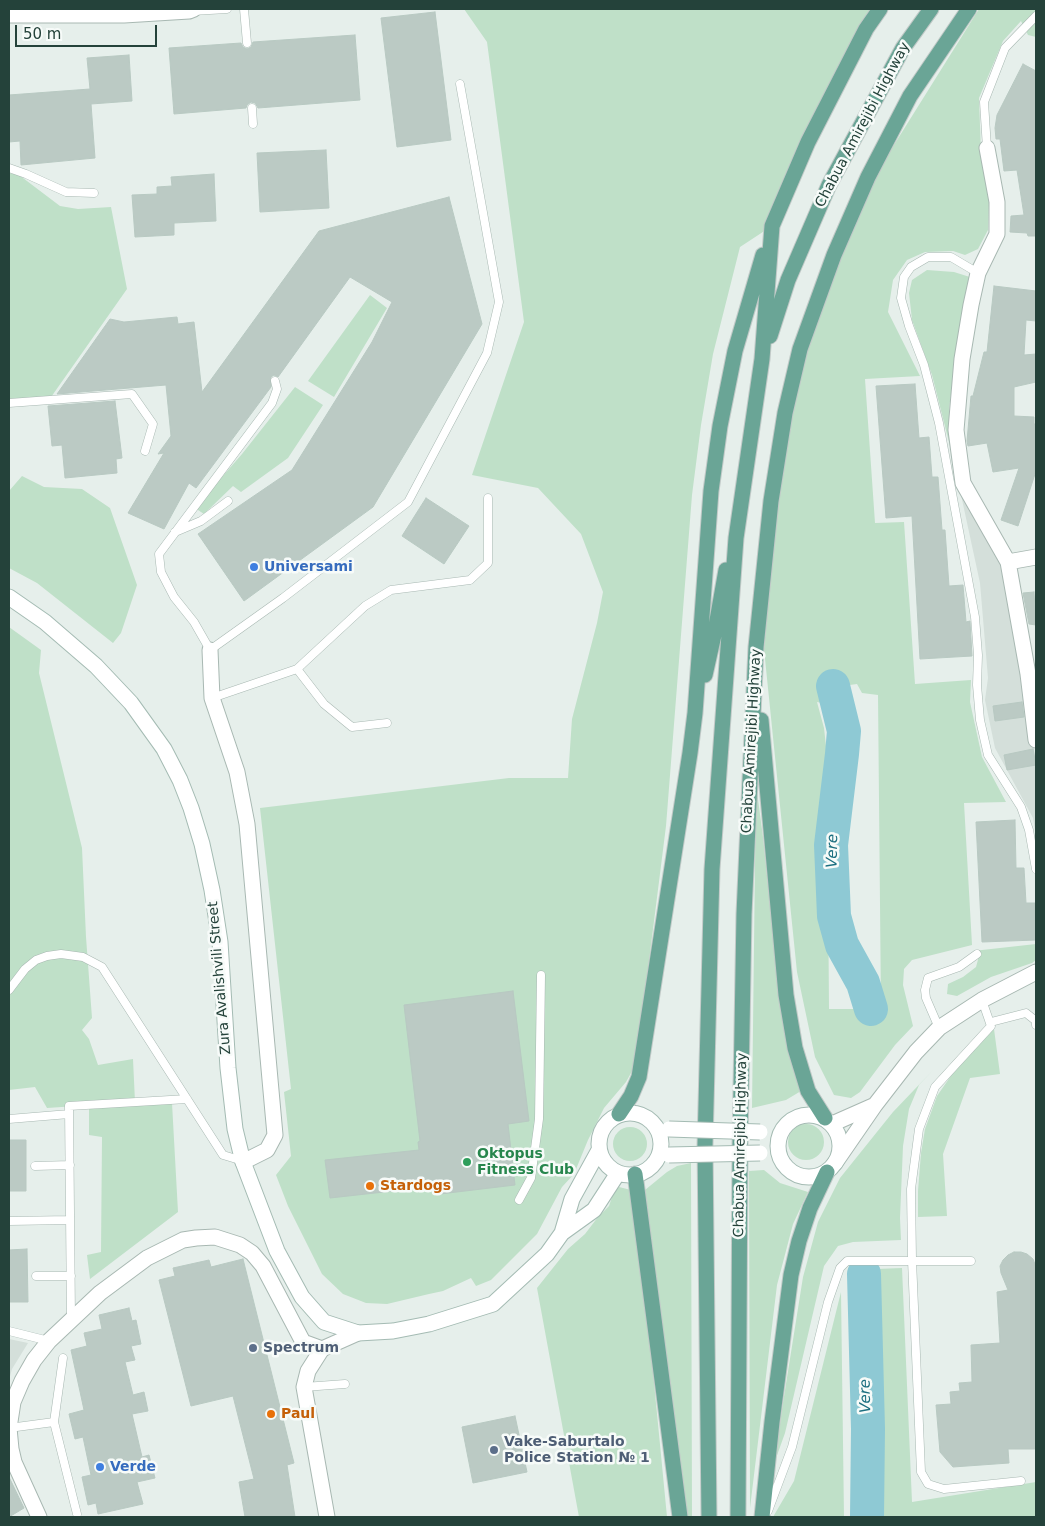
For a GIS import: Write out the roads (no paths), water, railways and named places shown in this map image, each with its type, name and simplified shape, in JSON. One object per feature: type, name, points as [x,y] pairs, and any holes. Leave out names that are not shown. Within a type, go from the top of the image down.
[{"type":"main road","name":"Chabua Amirejibi Highway","points":[[709,1517],[705,1145],[708,1012],[712,869],[736,538],[762,359],[772,226],[808,142],[866,29],[880,9]]},
{"type":"main road","name":"Chabua Amirejibi Highway","points":[[762,359],[788,280],[829,185],[903,48],[931,9]]},
{"type":"main road","name":"Chabua Amirejibi Highway","points":[[738,1517],[740,1154],[744,924],[756,647],[771,501],[785,413],[800,349],[834,255],[868,176],[910,96],[969,9]]},
{"type":"main road","points":[[619,1114],[632,1096],[640,1078],[695,713],[710,491],[720,426],[735,351],[772,226]]},
{"type":"main road","points":[[695,713],[716,626],[727,565],[736,538]]},
{"type":"main road","points":[[756,647],[766,788],[786,995],[795,1048],[808,1092],[828,1121]]},
{"type":"main road","points":[[764,1517],[778,1365],[791,1275],[799,1241],[810,1208],[831,1168]]},
{"type":"main road","points":[[635,1174],[680,1517]]},
{"type":"street","points":[[9,15],[124,15],[191,10]]},
{"type":"street","points":[[987,148],[997,202],[997,234],[978,273],[962,359],[956,430],[963,483],[1008,562],[1028,674],[1036,740]]},
{"type":"street","points":[[1008,562],[1036,557]]},
{"type":"street","name":"Zura Avalishvili Street","points":[[9,597],[45,622],[96,666],[136,711],[164,749],[180,780],[202,844],[212,890],[220,942],[228,1068],[235,1129],[243,1162],[277,1250],[302,1297],[324,1322],[358,1333]]},
{"type":"street","points":[[210,650],[212,698],[237,772],[247,824],[276,1135],[267,1150],[243,1162]]},
{"type":"street","points":[[794,1117],[781,1130],[778,1148],[780,1157],[784,1166],[792,1172],[800,1176],[818,1176],[831,1168],[874,1105],[916,1052],[939,1028],[982,1000],[1036,972]]},
{"type":"street","points":[[828,1121],[874,1105]]},
{"type":"street","points":[[562,1233],[572,1199],[599,1150],[601,1132],[611,1118],[619,1114],[635,1112],[669,1129],[760,1132],[773,1131],[794,1117],[804,1114],[815,1114],[828,1121],[838,1133],[840,1154],[831,1168]]},
{"type":"street","points":[[650,1119],[658,1130],[660,1150],[663,1156]]},
{"type":"street","points":[[599,1150],[603,1160],[610,1167],[627,1175],[649,1168],[663,1156],[760,1153],[780,1157]]},
{"type":"street","points":[[327,1517],[304,1387],[308,1371],[322,1349],[358,1333],[393,1331],[429,1324],[493,1304],[547,1254],[562,1233],[594,1210],[618,1172]]},
{"type":"street","points":[[38,1517],[14,1462],[11,1449],[9,1428],[13,1402],[34,1360],[50,1341],[100,1293],[147,1258],[183,1240],[215,1237],[240,1245],[252,1253],[263,1266],[303,1342],[322,1349]]},
{"type":"lane","points":[[191,10],[227,9]]},
{"type":"lane","points":[[244,9],[247,43]]},
{"type":"lane","points":[[987,148],[984,102],[1005,48],[1036,16]]},
{"type":"lane","points":[[275,381],[277,389],[272,403],[158,554],[161,572],[174,597],[194,622],[210,650],[283,598],[408,502],[487,353],[500,302],[460,84]]},
{"type":"lane","points":[[252,108],[253,124]]},
{"type":"lane","points":[[9,168],[66,192],[94,193]]},
{"type":"lane","points":[[978,273],[951,256],[928,257],[911,267],[904,277],[902,298],[909,326],[924,365],[939,423],[975,617],[978,655],[976,685],[980,720],[988,754],[1021,808],[1029,830],[1036,869]]},
{"type":"lane","points":[[9,403],[132,394],[153,424],[145,451]]},
{"type":"lane","points":[[212,698],[297,670],[365,606],[391,590],[470,580],[488,563],[488,498]]},
{"type":"lane","points":[[173,533],[201,521],[228,501]]},
{"type":"lane","points":[[297,670],[324,704],[352,727],[387,723]]},
{"type":"lane","points":[[9,990],[25,969],[36,960],[47,956],[61,954],[84,956],[102,967],[223,1155],[243,1162]]},
{"type":"lane","points":[[939,1028],[926,998],[925,990],[928,978],[959,968],[977,954]]},
{"type":"lane","points":[[519,1200],[531,1178],[539,1119],[540,974]]},
{"type":"lane","points":[[982,1000],[991,1022],[990,1028],[935,1087],[919,1128],[911,1191],[921,1472],[928,1484],[944,1489],[1021,1481]]},
{"type":"lane","points":[[991,1022],[1026,1013],[1036,1021],[1036,1025]]},
{"type":"lane","points":[[72,1319],[69,1106],[187,1099]]},
{"type":"lane","points":[[9,1119],[70,1114]]},
{"type":"lane","points":[[35,1166],[70,1165]]},
{"type":"lane","points":[[9,1221],[70,1220]]},
{"type":"lane","points":[[764,1517],[792,1447],[828,1302],[840,1268],[847,1261],[971,1261]]},
{"type":"lane","points":[[36,1276],[71,1276]]},
{"type":"lane","points":[[9,1331],[50,1341]]},
{"type":"lane","points":[[63,1358],[54,1422],[77,1514]]},
{"type":"lane","points":[[304,1387],[346,1384]]},
{"type":"lane","points":[[9,1428],[54,1422]]},
{"type":"waterway","name":"Vere","points":[[833,686],[844,731],[831,845],[834,916],[842,945],[863,983],[871,1009]]},
{"type":"waterway","name":"Vere","points":[[864,1274],[868,1429],[867,1517]]},
{"type":"place","name":"Universami","points":[[254,567]]},
{"type":"place","name":"Oktopus Fitness Club","points":[[467,1162]]},
{"type":"place","name":"Stardogs","points":[[370,1186]]},
{"type":"place","name":"Spectrum","points":[[253,1348]]},
{"type":"place","name":"Paul","points":[[271,1414]]},
{"type":"place","name":"Vake-Saburtalo Police Station № 1","points":[[494,1450]]},
{"type":"place","name":"Verde","points":[[100,1467]]}]
